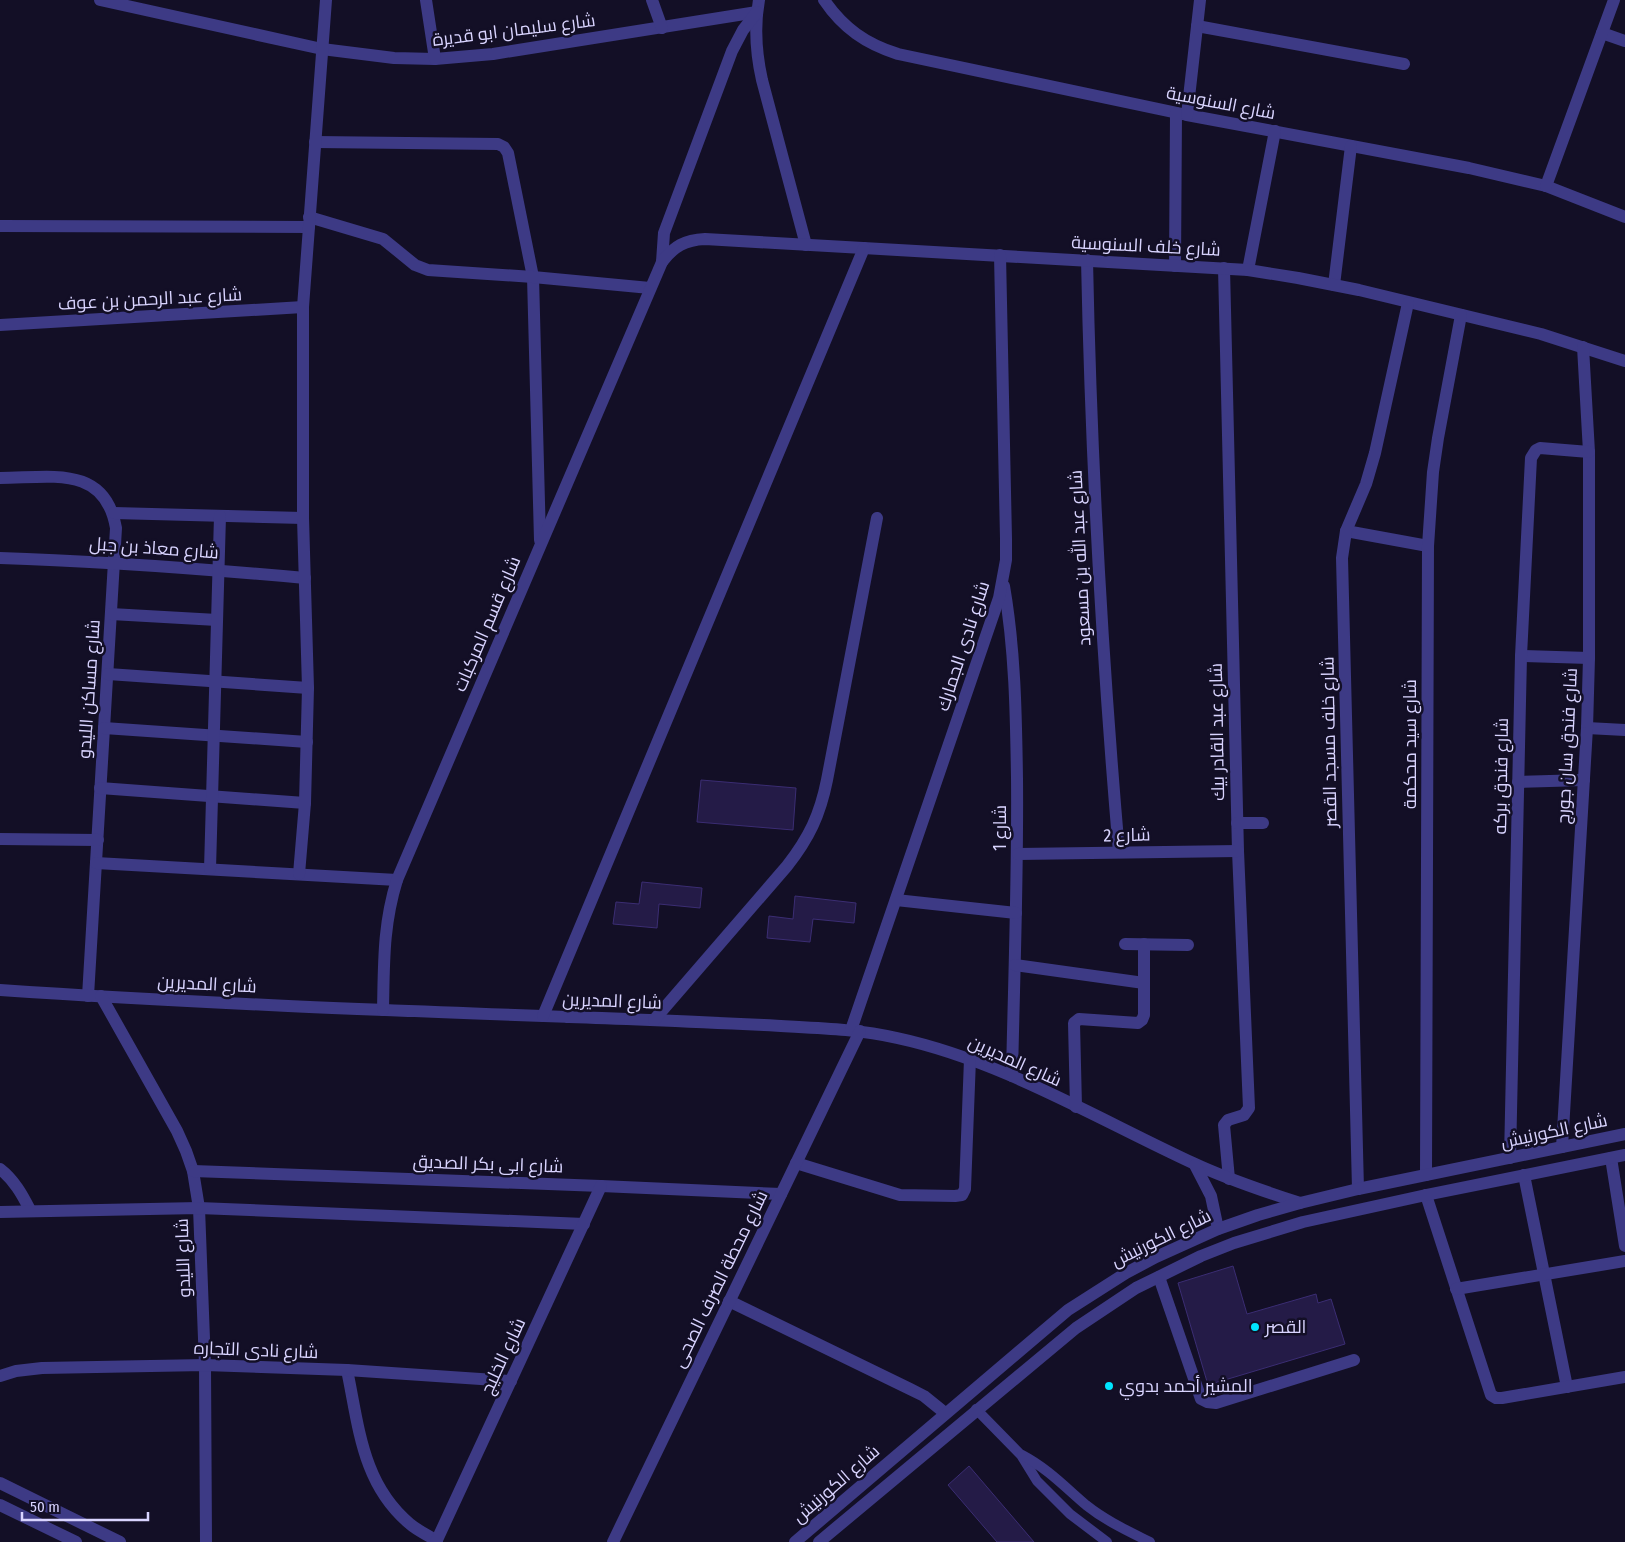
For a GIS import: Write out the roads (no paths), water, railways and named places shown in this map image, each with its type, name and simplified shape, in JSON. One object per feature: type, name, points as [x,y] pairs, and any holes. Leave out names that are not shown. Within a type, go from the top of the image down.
[{"type":"street","name":"شارع سليمان ابو قديرة","points":[[100,0],[322,48],[394,58],[435,59],[493,54],[662,28],[758,6]]},
{"type":"street","points":[[299,874],[308,742],[302,518],[303,307],[326,0]]},
{"type":"street","points":[[426,0],[435,59]]},
{"type":"street","points":[[652,0],[662,28]]},
{"type":"street","name":"شارع السنوسية","points":[[824,0],[839,20],[852,32],[882,49],[1182,114],[1469,168],[1546,186],[1625,217]]},
{"type":"street","points":[[1175,266],[1182,114],[1200,0]]},
{"type":"street","points":[[1546,186],[1614,0]]},
{"type":"street","points":[[758,6],[757,58],[806,244]]},
{"type":"street","points":[[662,262],[664,233],[729,60],[743,30],[758,6]]},
{"type":"street","points":[[1197,26],[1404,64]]},
{"type":"street","points":[[1602,33],[1625,41]]},
{"type":"street","points":[[1248,270],[1275,131]]},
{"type":"street","points":[[315,142],[498,144],[504,147],[508,153],[532,277],[540,545]]},
{"type":"street","points":[[1334,285],[1351,146]]},
{"type":"street","points":[[0,226],[309,222],[383,239],[415,265],[428,270],[650,288]]},
{"type":"street","name":"شارع خلف السنوسية","points":[[662,262],[680,244],[692,240],[705,239],[1248,270],[1334,285],[1542,334],[1625,361]]},
{"type":"street","points":[[543,1016],[864,248]]},
{"type":"street","name":"شارع نادى الجمارك","points":[[856,1030],[896,900],[999,598],[1003,581],[1006,539],[1000,255]]},
{"type":"street","name":"شارع عبد الله بن مسعود","points":[[1087,260],[1095,521],[1118,852]]},
{"type":"street","name":"شارع قسم المركبات","points":[[383,1010],[386,921],[397,880],[662,262]]},
{"type":"street","name":"شارع عبد القادر بيك","points":[[1224,268],[1237,823],[1249,1108],[1244,1115],[1228,1120],[1224,1125],[1229,1179]]},
{"type":"street","name":"شارع خلف مسجد القصر","points":[[1358,1189],[1342,558],[1346,532],[1366,484],[1375,453],[1408,303]]},
{"type":"street","name":"شارع عبد الرحمن بن عوف","points":[[0,324],[303,307]]},
{"type":"street","name":"شارع سيد محكمة","points":[[1426,1175],[1428,546],[1432,481],[1438,438],[1461,315]]},
{"type":"street","name":"شارع فندق سان جورج","points":[[1562,1147],[1587,728],[1589,658],[1589,452],[1583,347]]},
{"type":"street","name":"شارع فندق بركه","points":[[1510,1158],[1521,656],[1533,453],[1540,448],[1589,452]]},
{"type":"street","name":"شارع مساكن الليدو","points":[[0,478],[65,477],[78,479],[100,491],[114,513],[116,528],[96,863],[94,996]]},
{"type":"street","points":[[114,513],[302,518]]},
{"type":"street","points":[[210,869],[220,516]]},
{"type":"street","points":[[654,1020],[787,866],[802,847],[814,826],[822,804],[827,780],[877,518]]},
{"type":"street","points":[[1346,532],[1428,546]]},
{"type":"street","name":"شارع معاذ بن جبل","points":[[0,558],[114,563],[305,578]]},
{"type":"street","name":"شارع 1","points":[[1003,581],[1009,617],[1016,690],[1018,854],[1012,1076]]},
{"type":"street","points":[[111,614],[217,620]]},
{"type":"street","points":[[1521,656],[1589,658]]},
{"type":"street","points":[[108,674],[308,688]]},
{"type":"street","points":[[104,728],[308,742]]},
{"type":"street","points":[[1587,728],[1625,730]]},
{"type":"street","points":[[1518,782],[1584,780]]},
{"type":"street","points":[[100,788],[305,803]]},
{"type":"street","points":[[1237,823],[1263,823]]},
{"type":"street","points":[[0,839],[98,840]]},
{"type":"street","name":"شارع 2","points":[[1018,854],[1238,850]]},
{"type":"street","points":[[96,863],[397,880]]},
{"type":"street","points":[[896,900],[1016,913]]},
{"type":"street","points":[[1125,944],[1188,945]]},
{"type":"street","points":[[1076,1107],[1074,1023],[1082,1019],[1140,1022],[1144,1015],[1144,944]]},
{"type":"street","points":[[1015,965],[1144,982]]},
{"type":"street","name":"شارع المديرين","points":[[0,990],[383,1010],[856,1030],[928,1045],[970,1059],[1012,1076],[1229,1179],[1300,1203]]},
{"type":"street","name":"شارع الليدو","points":[[94,996],[177,1131],[193,1171],[199,1208],[205,1365],[206,1542]]},
{"type":"street","name":"شارع محطة الصرف الصحى","points":[[613,1542],[796,1163],[856,1030]]},
{"type":"street","points":[[796,1163],[900,1195],[955,1196],[962,1194],[965,1188],[970,1059]]},
{"type":"street","name":"شارع الكورنيش","points":[[795,1542],[964,1396],[1068,1310],[1156,1257],[1218,1229],[1300,1203],[1358,1189],[1625,1134]]},
{"type":"street","name":"شارع الكورنيش","points":[[818,1542],[1076,1328],[1113,1302],[1200,1256],[1268,1231],[1426,1194],[1625,1155]]},
{"type":"street","points":[[1611,1158],[1625,1246]]},
{"type":"street","points":[[1195,1164],[1211,1196],[1218,1229]]},
{"type":"street","points":[[0,1169],[9,1176],[22,1192],[30,1210]]},
{"type":"street","name":"شارع ابى بكر الصديق","points":[[193,1171],[781,1194]]},
{"type":"street","points":[[1524,1175],[1567,1387]]},
{"type":"street","name":"شارع الخليج","points":[[436,1541],[602,1186]]},
{"type":"street","points":[[1426,1194],[1491,1395],[1496,1398],[1502,1398],[1625,1377]]},
{"type":"street","points":[[0,1212],[199,1208],[584,1224]]},
{"type":"street","points":[[1456,1289],[1625,1261]]},
{"type":"street","points":[[1158,1277],[1201,1398],[1207,1402],[1216,1403],[1354,1360]]},
{"type":"street","points":[[729,1301],[924,1396],[945,1413]]},
{"type":"street","name":"شارع نادى التجاره","points":[[0,1376],[16,1371],[42,1368],[205,1365],[347,1370],[511,1381]]},
{"type":"street","points":[[347,1370],[364,1456],[375,1482],[391,1506],[411,1525],[436,1541]]},
{"type":"street","points":[[964,1396],[976,1409]]},
{"type":"street","points":[[0,1483],[120,1542]]},
{"type":"street","points":[[0,1505],[76,1542]]},
{"type":"lane","points":[[976,1409],[1021,1455],[1037,1482],[1070,1514],[1107,1542]]},
{"type":"lane","points":[[1021,1455],[1037,1462],[1087,1506],[1107,1520],[1150,1542]]},
{"type":"place","name":"القصر","points":[[1255,1327]]},
{"type":"place","name":"المشير أحمد بدوي","points":[[1109,1386]]}]
